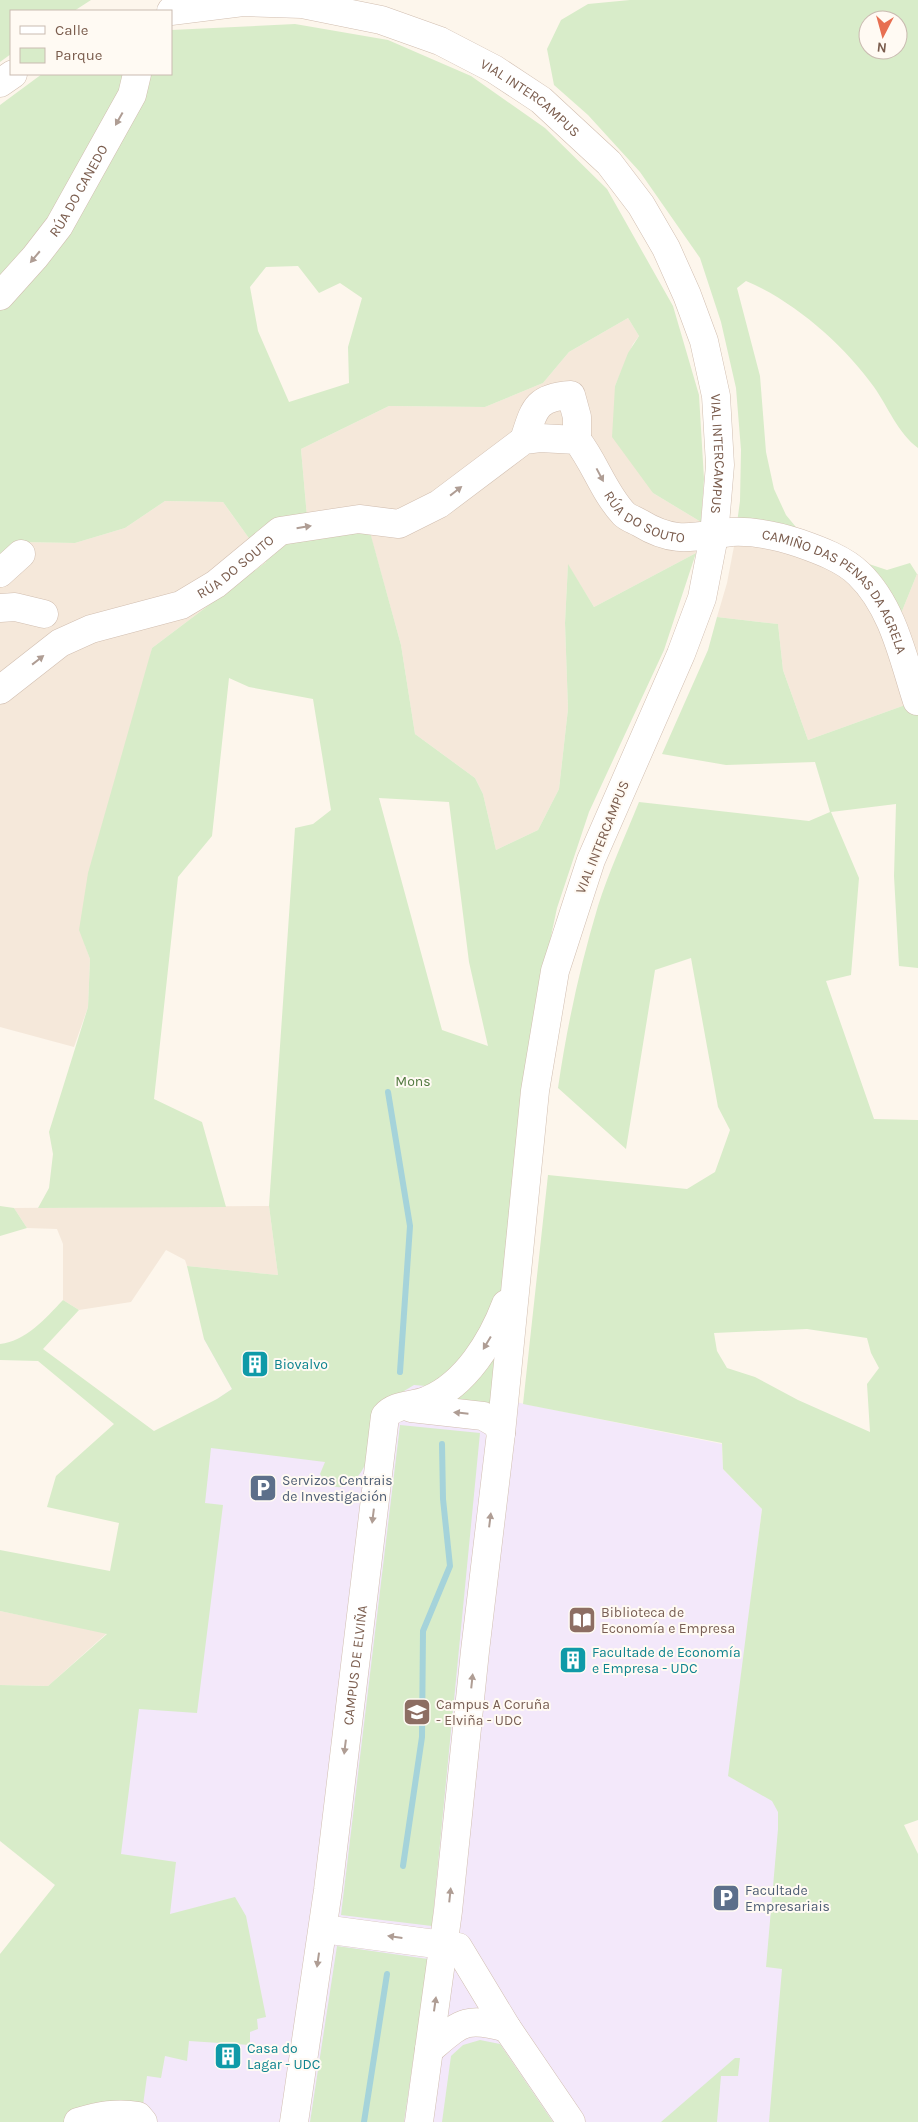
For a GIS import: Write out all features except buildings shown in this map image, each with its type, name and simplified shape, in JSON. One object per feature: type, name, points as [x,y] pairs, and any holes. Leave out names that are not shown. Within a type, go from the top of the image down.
[{"type":"street","name":"VIAL INTERCAMPUS","points":[[173,7],[243,2],[302,4],[381,20],[440,41],[494,69],[541,100],[576,130],[609,163],[641,205],[666,248],[687,295],[704,341],[716,396],[720,465],[714,536],[699,608],[681,654],[591,860],[554,971],[535,1091],[514,1283]]},
{"type":"street","points":[[0,83],[12,75]]},
{"type":"street","name":"RÚA DO CANEDO","points":[[0,296],[35,257],[59,226],[132,95],[137,75]]},
{"type":"street","points":[[571,395],[577,417],[577,440],[540,438],[524,440],[534,409],[554,396],[571,395]]},
{"type":"street","name":"RÚA DO SOUTO","points":[[0,690],[60,643],[90,630],[181,605],[216,584],[280,531],[359,519],[399,524],[439,504],[524,440]]},
{"type":"street","name":"RÚA DO SOUTO","points":[[577,440],[625,514],[655,532],[678,538],[714,536]]},
{"type":"street","name":"CAMIÑO DAS PENAS DA AGRELA","points":[[714,536],[732,532],[782,537],[822,550],[859,574],[880,602],[893,628],[917,701]]},
{"type":"street","points":[[0,573],[22,554]]},
{"type":"street","points":[[0,608],[15,607],[44,614]]},
{"type":"street","points":[[396,1407],[427,1401],[439,1394],[472,1365],[495,1329],[514,1283]]},
{"type":"street","points":[[419,2122],[444,1944],[501,1433],[514,1283]]},
{"type":"street","points":[[396,1407],[483,1416],[497,1424],[501,1433]]},
{"type":"street","name":"CAMPUS DE ELVIÑA","points":[[294,2122],[323,1929],[385,1416],[396,1407]]},
{"type":"street","points":[[323,1929],[458,1947],[507,2028],[571,2122]]},
{"type":"street","points":[[429,2050],[461,2023],[481,2021],[507,2028]]},
{"type":"street","points":[[78,2122],[99,2116],[123,2113],[138,2116],[143,2122]]},
{"type":"shaded area","points":[[628,318],[639,336],[633,344],[615,386],[616,405],[653,493],[701,522],[696,553],[594,607],[568,565],[565,623],[568,709],[559,789],[538,830],[496,850],[483,794],[475,778],[415,734],[401,645],[370,533],[307,517],[301,449],[389,406],[485,407],[543,383],[569,352]]},
{"type":"shaded area","points":[[165,501],[223,502],[266,562],[152,648],[85,945],[90,959],[88,1007],[74,1047],[0,1027],[0,560],[18,542],[75,543],[125,528]]},
{"type":"shaded area","points":[[735,541],[821,558],[858,584],[886,630],[908,704],[808,740],[783,670],[778,624],[717,617],[727,583]]},
{"type":"shaded area","points":[[918,574],[918,666],[898,621]]},
{"type":"shaded area","points":[[269,1206],[278,1275],[187,1266],[185,1260],[166,1250],[131,1302],[79,1310],[63,1300],[63,1244],[57,1229],[27,1228],[14,1208]]},
{"type":"shaded area","name":"Campus A Coruña - Elviña - UDC","points":[[204,1339],[722,1444],[723,1469],[762,1509],[735,1728],[798,1777],[913,2122],[0,2122],[0,1980],[83,1836],[137,1453],[232,1389]]},
{"type":"shaded area","points":[[0,1611],[107,1633],[48,1686],[0,1685]]},
{"type":"green space","points":[[0,0],[91,0],[76,10],[10,10],[10,55],[0,62]]},
{"type":"green space","points":[[630,0],[918,0],[918,448],[899,427],[862,371],[833,340],[800,312],[764,290],[746,281],[737,288],[760,376],[766,452],[774,489],[786,515],[800,532],[860,561],[887,570],[910,563],[917,574],[898,621],[918,666],[918,968],[899,966],[894,876],[896,804],[831,812],[859,878],[851,975],[826,981],[874,1119],[918,1120],[918,1820],[904,1825],[918,1854],[918,2122],[769,2122],[782,1969],[766,1967],[778,1812],[772,1801],[728,1776],[762,1509],[723,1469],[722,1443],[523,1404],[548,1175],[687,1189],[715,1172],[730,1130],[718,1107],[691,958],[655,970],[626,1149],[558,1088],[575,996],[591,929],[607,880],[639,802],[809,821],[830,812],[815,762],[726,765],[662,754],[708,650],[717,617],[778,624],[783,670],[808,740],[908,704],[886,630],[858,584],[737,523],[740,501],[741,450],[736,388],[721,322],[700,258],[640,172],[588,115],[554,85],[547,49],[561,20],[588,4]],"holes":[[[807,1329],[867,1338],[871,1353],[879,1368],[867,1384],[870,1432],[798,1400],[755,1377],[727,1368],[717,1351],[714,1333]]]},
{"type":"green space","name":"Mons","points":[[295,24],[388,40],[471,76],[545,128],[607,189],[673,306],[699,395],[704,479],[701,522],[653,493],[612,437],[615,386],[628,353],[639,336],[628,318],[569,352],[543,383],[485,407],[389,406],[301,449],[307,517],[370,532],[401,645],[415,734],[475,778],[483,794],[496,850],[538,830],[559,789],[568,709],[565,623],[568,564],[594,607],[696,553],[664,650],[589,812],[557,908],[534,1016],[502,1297],[490,1325],[438,1387],[414,1385],[381,1405],[370,1453],[359,1475],[351,1483],[341,1487],[326,1484],[320,1474],[325,1462],[211,1448],[205,1503],[223,1505],[197,1713],[139,1709],[121,1854],[176,1862],[170,1914],[235,1897],[246,1916],[266,2017],[257,2019],[258,2029],[250,2032],[250,2045],[189,2041],[187,2061],[165,2056],[161,2078],[147,2076],[143,2105],[132,2122],[0,2122],[0,1954],[55,1885],[0,1841],[0,1685],[48,1686],[107,1634],[0,1611],[0,1550],[110,1571],[119,1523],[47,1507],[56,1476],[114,1424],[38,1361],[0,1360],[0,1344],[18,1339],[27,1334],[63,1300],[79,1310],[43,1349],[154,1431],[217,1399],[232,1389],[204,1339],[187,1266],[278,1275],[269,1206],[295,828],[313,824],[331,810],[313,699],[249,687],[229,678],[212,836],[178,877],[154,1099],[202,1122],[226,1207],[38,1208],[49,1188],[53,1154],[49,1132],[88,1007],[90,959],[79,930],[88,873],[152,648],[266,562],[223,502],[165,501],[125,528],[75,543],[18,542],[0,560],[0,105],[41,75],[172,75],[172,30]],"holes":[[[298,266],[319,293],[340,283],[362,298],[348,347],[349,383],[289,402],[258,331],[250,287],[266,267]],[[379,798],[449,802],[469,962],[488,1046],[442,1030]]]},
{"type":"green space","points":[[0,1206],[14,1208],[27,1228],[0,1236]]},
{"type":"green space","points":[[496,1342],[498,1410],[439,1403]]},
{"type":"green space","points":[[400,1425],[480,1433],[432,1926],[341,1915]]},
{"type":"green space","points":[[337,1946],[428,1959],[404,2122],[310,2122]]},
{"type":"green space","points":[[480,2040],[500,2044],[553,2122],[442,2122],[451,2056],[463,2045]]},
{"type":"green space","points":[[735,2058],[740,2058],[738,2076],[721,2076],[717,2122],[661,2122]]},
{"type":"waterway","points":[[388,1092],[410,1226],[400,1372]]},
{"type":"waterway","points":[[403,1866],[422,1737],[423,1631],[450,1566],[443,1499],[442,1444]]},
{"type":"waterway","points":[[364,2122],[387,1974]]},
{"type":"place","name":"Biovalvo","points":[[255,1364]]},
{"type":"place","name":"Servizos Centrais de Investigación","points":[[263,1488]]},
{"type":"place","name":"Biblioteca de Economía e Empresa","points":[[582,1620]]},
{"type":"place","name":"Facultade de Economía e Empresa - UDC","points":[[573,1660]]},
{"type":"place","name":"Campus A Coruña - Elviña - UDC","points":[[417,1712]]},
{"type":"place","name":"Facultade Empresariais","points":[[726,1898]]},
{"type":"place","name":"Casa do Lagar - UDC","points":[[228,2056]]}]
